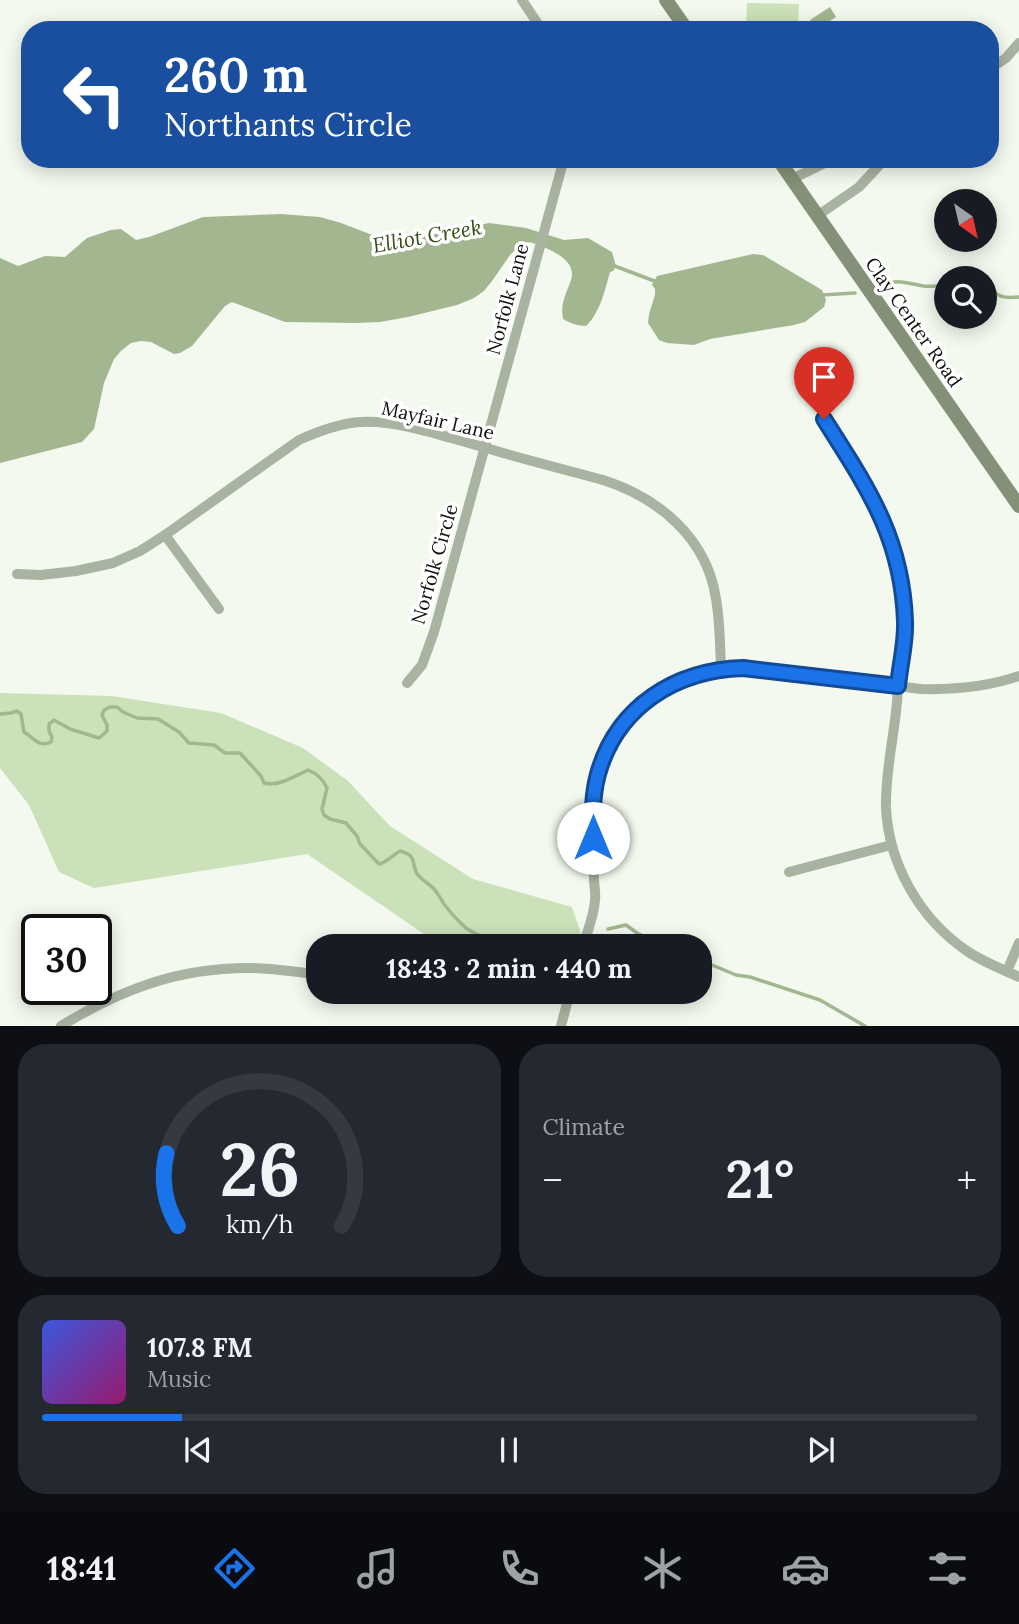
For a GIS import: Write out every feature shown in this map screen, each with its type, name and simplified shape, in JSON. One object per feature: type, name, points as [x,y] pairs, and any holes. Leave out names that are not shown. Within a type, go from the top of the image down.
[{"type":"street","points":[[523,0],[536,21]]},
{"type":"street","points":[[666,0],[681,21]]},
{"type":"street","points":[[999,63],[1019,43]]},
{"type":"street","name":"Norfolk Lane","points":[[485,448],[562,168]]},
{"type":"street","name":"Clay Center Road","points":[[784,168],[1019,506]]},
{"type":"street","points":[[792,179],[815,168]]},
{"type":"street","points":[[817,216],[859,187],[877,168]]},
{"type":"street","points":[[824,419],[884,521],[896,555],[903,595],[905,624],[886,807],[891,845],[909,888],[937,926],[969,953],[1019,977]]},
{"type":"street","name":"Mayfair Lane","points":[[17,573],[41,575],[113,563],[140,551],[165,535],[299,440],[339,425],[382,422],[445,436],[619,486],[645,498],[664,511],[685,531],[706,563],[716,598],[721,669]]},
{"type":"street","name":"Norfolk Circle","points":[[407,683],[425,659],[485,448]]},
{"type":"street","points":[[165,535],[219,609]]},
{"type":"street","points":[[587,934],[596,899],[592,817],[593,794],[598,773],[620,729],[640,706],[671,685],[721,669],[743,668],[943,690],[1001,683],[1019,676]]},
{"type":"street","points":[[789,872],[891,845]]},
{"type":"street","points":[[1007,971],[1019,943]]},
{"type":"street","points":[[61,1026],[116,995],[193,972],[247,968],[306,973]]},
{"type":"street","points":[[561,1026],[567,1004]]},
{"type":"shaded area","points":[[747,3],[799,4],[798,21],[746,21]]},
{"type":"shaded area","points":[[0,693],[112,696],[221,713],[303,748],[348,781],[390,826],[473,879],[572,907],[581,934],[424,934],[307,854],[94,888],[59,872],[29,805],[0,768]]},
{"type":"water","points":[[830,7],[836,17],[830,21],[810,20]]},
{"type":"water","points":[[281,214],[320,217],[375,236],[439,234],[489,223],[526,228],[564,240],[588,238],[612,252],[616,266],[610,272],[598,308],[586,326],[563,319],[563,304],[571,280],[570,266],[559,255],[530,242],[510,255],[484,291],[474,298],[408,317],[356,323],[285,322],[232,302],[225,306],[192,346],[180,353],[174,354],[151,342],[141,341],[131,343],[121,351],[114,359],[104,383],[94,429],[82,442],[0,463],[0,258],[18,266],[45,256],[65,257],[87,238],[111,230],[121,229],[136,240],[203,217]]},
{"type":"water","points":[[753,254],[763,255],[822,290],[826,300],[824,307],[805,322],[710,339],[694,345],[659,340],[648,323],[655,295],[652,285],[657,276]]},
{"type":"waterway","name":"Elliot Creek","points":[[612,265],[657,282]]},
{"type":"waterway","name":"Elliot Creek","points":[[881,286],[897,282],[934,286]]},
{"type":"waterway","name":"Elliot Creek","points":[[822,295],[855,293]]},
{"type":"waterway","name":"Elliot Creek","points":[[997,294],[1008,298],[1019,297]]},
{"type":"waterway","points":[[0,714],[17,711],[21,714],[24,732],[47,744],[52,737],[49,724],[54,720],[70,729],[99,738],[107,731],[102,715],[104,710],[117,707],[137,718],[158,719],[179,732],[189,743],[214,745],[225,753],[240,753],[264,783],[281,782],[308,770],[320,777],[327,788],[322,809],[324,815],[346,823],[360,844],[379,864],[400,851],[410,855],[418,875],[435,890],[454,916],[477,934]]},
{"type":"waterway","points":[[608,929],[626,925],[639,934]]},
{"type":"waterway","points":[[712,965],[736,975],[820,1000],[865,1026]]},
{"type":"route","points":[[593,838],[593,794],[608,749],[620,729],[640,706],[671,685],[704,672],[743,668],[898,686],[905,624],[896,555],[875,502],[824,419]]}]
